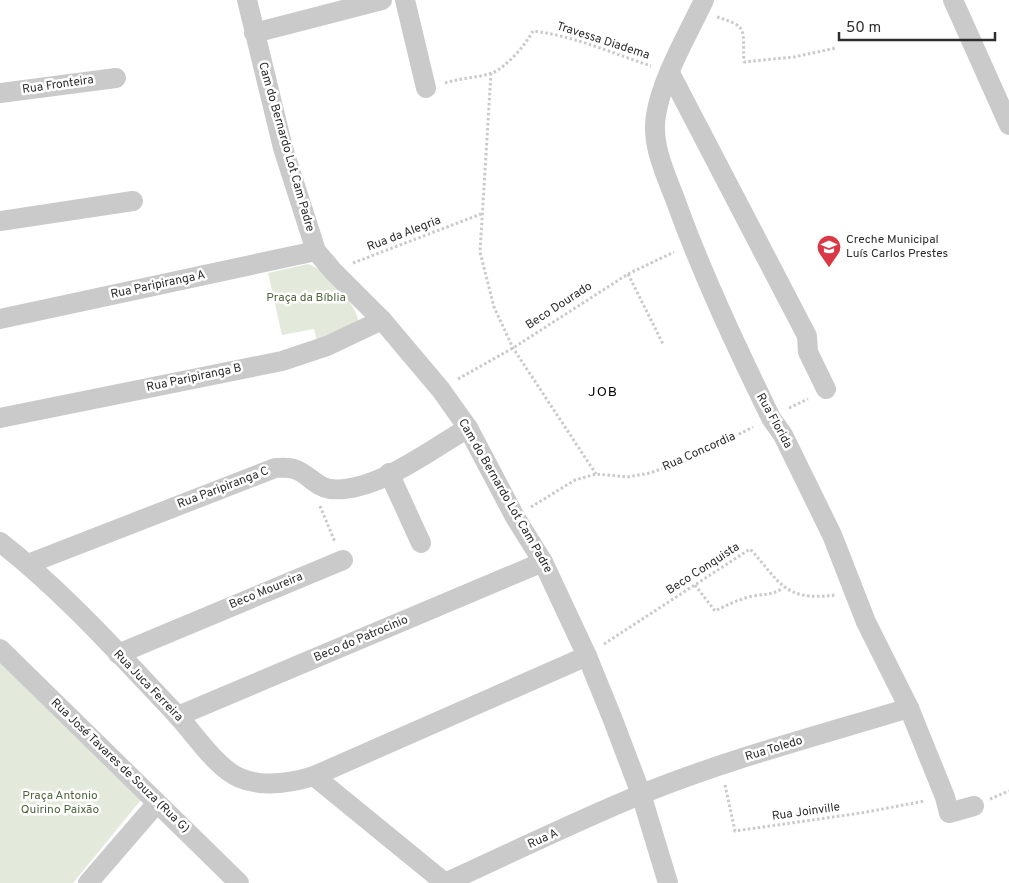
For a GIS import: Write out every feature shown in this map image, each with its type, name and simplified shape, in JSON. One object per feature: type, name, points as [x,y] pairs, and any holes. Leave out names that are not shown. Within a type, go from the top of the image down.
[{"type":"street","name":"Cam do Bernardo Lot Cam Padre","points":[[248,0],[254,33],[284,148],[316,251],[333,271],[382,320],[441,390],[468,428],[515,517],[544,562],[587,656],[642,794],[668,883]]},
{"type":"street","points":[[254,33],[382,0]]},
{"type":"street","points":[[405,0],[426,88]]},
{"type":"street","points":[[953,0],[1009,125]]},
{"type":"street","name":"Rua Florida","points":[[702,6],[670,72],[656,114],[656,138],[663,168],[692,246],[771,418],[782,435],[832,535],[866,622],[909,708],[945,797],[949,813],[974,806]]},
{"type":"street","points":[[670,72],[807,336],[808,352],[826,389]]},
{"type":"street","name":"Rua Fronteira","points":[[0,93],[116,78]]},
{"type":"street","points":[[0,221],[133,201]]},
{"type":"street","name":"Rua Paripiranga A","points":[[0,319],[316,251]]},
{"type":"street","name":"Rua Paripiranga B","points":[[0,418],[282,361],[328,346],[382,320]]},
{"type":"street","name":"Rua Paripiranga C","points":[[28,564],[275,468],[292,468],[301,472],[319,486],[342,490],[357,488],[388,473],[468,428]]},
{"type":"street","points":[[388,473],[421,543]]},
{"type":"street","name":"Rua Juca Ferreira","points":[[0,542],[28,564],[178,716],[217,760],[239,778],[287,784],[314,776],[587,656]]},
{"type":"street","name":"Beco Moureira","points":[[118,654],[343,560]]},
{"type":"street","name":"Beco do Patrocinio","points":[[178,716],[544,562]]},
{"type":"street","name":"Rua José Tavares de Souza (Rua G)","points":[[0,649],[239,883]]},
{"type":"street","name":"Rua Toledo","points":[[642,794],[721,765],[909,708]]},
{"type":"street","points":[[314,776],[445,883]]},
{"type":"street","name":"Rua A","points":[[445,883],[642,794]]},
{"type":"street","points":[[88,883],[158,803]]},
{"type":"path","points":[[702,6],[738,24],[742,30],[744,62],[794,57],[836,48]]},
{"type":"path","name":"Travessa Diadema","points":[[491,73],[530,38],[534,30],[590,44],[670,72]]},
{"type":"path","points":[[426,88],[464,77],[491,73],[490,120],[481,214],[480,252],[485,277],[494,307],[513,348],[596,474]]},
{"type":"path","name":"Rua da Alegria","points":[[333,271],[481,214]]},
{"type":"path","name":"Beco Dourado","points":[[441,390],[513,348],[579,303],[628,274],[658,258],[692,246]]},
{"type":"path","points":[[628,274],[663,344]]},
{"type":"path","name":"Rua Concordia","points":[[515,517],[575,480],[596,474],[627,477],[650,473],[694,457],[826,389]]},
{"type":"path","points":[[319,486],[318,502],[343,560]]},
{"type":"path","name":"Beco Conquista","points":[[587,656],[750,549],[784,588]]},
{"type":"path","points":[[696,584],[715,611],[733,602],[753,596],[774,594],[784,588],[817,598],[838,595],[853,588]]},
{"type":"path","name":"Rua Joinville","points":[[721,765],[735,831],[861,813],[945,797]]},
{"type":"green space","name":"Praça da Bíblia","points":[[308,264],[332,280],[340,289],[353,307],[359,324],[318,345],[314,329],[282,335],[268,273]]},
{"type":"green space","name":"Praça Antonio Quirino Paixão","points":[[0,661],[141,800],[73,883],[0,883]]},
{"type":"place","name":"Creche Municipal Luís Carlos Prestes","points":[[829,268]]},
{"type":"district","name":"JOB","points":[[603,392]]}]
